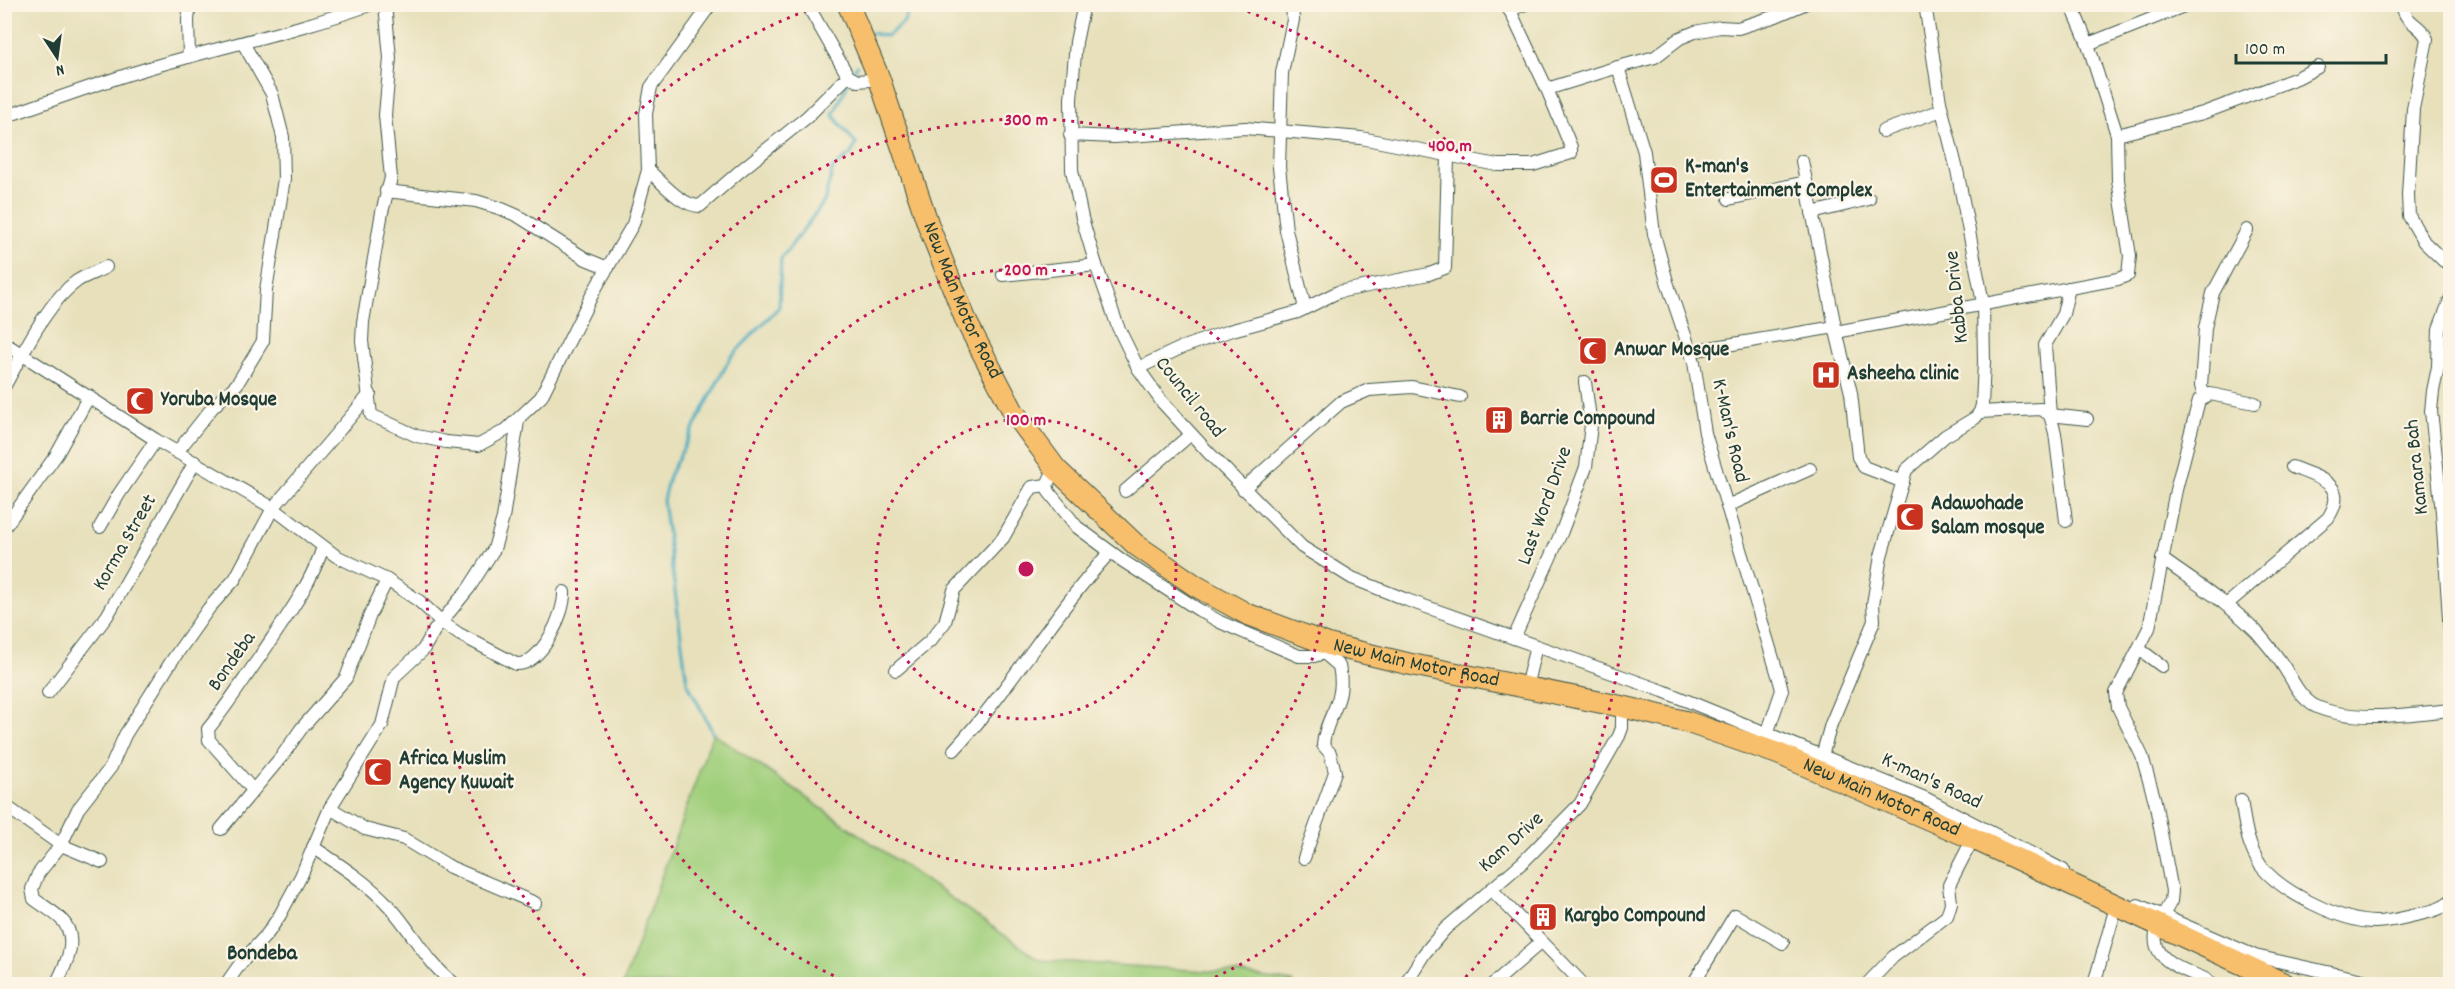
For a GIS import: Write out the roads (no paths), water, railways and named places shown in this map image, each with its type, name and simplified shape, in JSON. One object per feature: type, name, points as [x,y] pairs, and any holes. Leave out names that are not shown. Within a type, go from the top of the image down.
[{"type":"highway","name":"New Main Motor Road","points":[[839,4],[870,80],[921,229],[960,331],[1005,417],[1049,481],[1131,554],[1191,595],[1244,622],[1325,652],[1407,672],[1622,716],[1684,732],[1776,761],[1975,838],[2114,914],[2159,924],[2265,984]]},
{"type":"highway","name":"New Main Motor Road","points":[[848,4],[879,78],[929,227],[967,323],[1013,411],[1056,469],[1136,545],[1196,586],[1247,614],[1330,645],[1409,664],[1687,722],[1790,758],[2063,876],[2285,984]]},
{"type":"street","points":[[189,57],[190,4]]},
{"type":"street","points":[[4,117],[76,91],[372,4]]},
{"type":"street","points":[[385,4],[390,58],[385,115],[391,178],[386,191],[363,322],[362,341],[371,415],[417,436],[479,445],[518,421],[541,397],[559,357],[633,224],[648,170],[646,114],[651,87],[711,4]]},
{"type":"street","points":[[807,4],[848,76],[857,81],[870,80]]},
{"type":"street","name":"Council road","points":[[1084,4],[1076,42],[1071,99],[1072,170],[1082,218],[1096,266],[1118,327],[1138,368],[1162,402],[1191,434],[1302,547],[1352,578],[1459,618]]},
{"type":"street","points":[[1292,4],[1293,20],[1282,73],[1279,168],[1286,230],[1304,304],[1303,309]]},
{"type":"street","points":[[1070,135],[1114,137],[1245,128],[1361,138],[1497,165],[1533,165],[1571,153],[1571,147],[1547,89],[1508,7],[1526,4]]},
{"type":"street","points":[[1547,89],[1654,57],[1680,39],[1695,32],[1720,27],[1738,28],[1804,4]]},
{"type":"street","name":"Kabba Drive","points":[[1925,4],[1942,110],[1957,170],[1983,303],[1984,362],[1980,412]]},
{"type":"street","points":[[1691,351],[1836,329],[2069,288],[2118,279],[2128,274],[2130,256],[2118,180],[2117,135],[2088,44],[2071,4]]},
{"type":"street","points":[[2088,44],[2189,4]]},
{"type":"street","points":[[2402,4],[2406,19],[2425,34],[2427,39],[2413,109],[2409,216],[2424,242],[2451,267]]},
{"type":"street","points":[[177,452],[212,408],[237,384],[262,340],[266,290],[284,179],[283,136],[272,94],[243,43]]},
{"type":"street","points":[[2117,135],[2141,127],[2204,113],[2297,78],[2318,67]]},
{"type":"street","name":"K-Man's Road","points":[[1618,68],[1644,152],[1654,234],[1661,263],[1691,351],[1705,433],[1782,690],[1767,734]]},
{"type":"street","points":[[648,170],[677,195],[693,206],[700,206],[807,117],[848,76]]},
{"type":"street","points":[[1883,131],[1942,110]]},
{"type":"street","points":[[1138,368],[1183,347],[1303,309],[1338,292],[1429,274],[1445,268],[1448,156]]},
{"type":"street","points":[[1802,161],[1851,393],[1860,464],[1903,482]]},
{"type":"street","points":[[1729,199],[1806,182]]},
{"type":"street","points":[[386,191],[476,201],[502,209],[540,229],[586,260],[608,268]]},
{"type":"street","points":[[1812,213],[1869,199]]},
{"type":"street","points":[[2204,396],[2201,386],[2205,328],[2213,293],[2247,231]]},
{"type":"street","points":[[1003,275],[1096,266]]},
{"type":"street","points":[[4,387],[42,321],[65,292],[79,280],[106,267]]},
{"type":"street","points":[[2066,521],[2055,433],[2050,416],[2045,345],[2063,314],[2069,288]]},
{"type":"street","name":"Kamara Bah","points":[[2451,300],[2440,322],[2438,367],[2432,411],[2451,633]]},
{"type":"street","points":[[4,343],[156,440],[273,508],[342,559],[387,580],[420,601],[443,623],[516,664],[524,664],[540,651],[553,629],[561,609],[564,592]]},
{"type":"street","name":"Last Word Drive","points":[[1514,638],[1562,531],[1586,466],[1591,432],[1585,382]]},
{"type":"street","points":[[1243,489],[1341,402],[1369,390],[1413,387],[1460,397]]},
{"type":"street","points":[[56,984],[70,950],[67,931],[63,921],[34,899],[32,892],[38,874],[60,845],[78,809],[103,778],[125,735],[171,662],[209,608],[235,579],[273,508],[370,394]]},
{"type":"street","points":[[2211,984],[2162,957],[2156,949],[2159,924],[2171,901],[2172,891],[2155,801],[2142,756],[2116,700],[2116,693],[2148,628],[2199,400],[2210,394],[2255,403]]},
{"type":"street","points":[[4,528],[57,454],[89,396]]},
{"type":"street","points":[[1822,756],[1831,724],[1874,621],[1874,604],[1881,556],[1906,470],[1945,436],[1980,412],[2041,409],[2050,416],[2087,419]]},
{"type":"street","points":[[226,984],[240,964],[275,924],[301,876],[330,808],[382,725],[392,681],[416,657],[443,623],[486,562],[498,537],[518,421]]},
{"type":"street","points":[[1125,491],[1191,434]]},
{"type":"street","points":[[100,527],[118,494],[156,440]]},
{"type":"street","name":"Korma Street","points":[[48,693],[108,616],[195,462]]},
{"type":"street","points":[[2436,462],[2451,462]]},
{"type":"street","points":[[2226,605],[2328,519],[2334,508],[2337,498],[2334,489],[2324,480],[2292,467]]},
{"type":"street","points":[[1727,506],[1810,469]]},
{"type":"street","points":[[896,669],[930,641],[945,622],[954,590],[1003,538],[1032,487],[1049,481],[1049,492],[1077,527],[1110,552],[1220,622],[1299,656],[1314,656],[1325,652],[1339,666],[1342,690],[1338,706],[1324,735],[1323,745],[1330,753],[1335,772],[1304,858]]},
{"type":"street","name":"Bondeba","points":[[253,790],[209,740],[208,729],[247,678],[278,631],[316,566],[323,547]]},
{"type":"street","points":[[954,750],[985,717],[1088,577],[1110,552]]},
{"type":"street","points":[[2162,559],[2226,605],[2270,647],[2301,694],[2316,706],[2327,711],[2363,715],[2451,710]]},
{"type":"street","points":[[221,829],[282,756],[301,729],[346,678],[370,615],[387,580]]},
{"type":"street","name":"K-man's Road","points":[[1459,618],[1663,691],[1925,798],[1975,838]]},
{"type":"street","points":[[1526,687],[1536,646]]},
{"type":"street","points":[[2139,650],[2162,666]]},
{"type":"street","name":"Kam Drive","points":[[1405,984],[1436,939],[1460,915],[1524,862],[1580,804],[1619,736],[1622,716]]},
{"type":"street","points":[[2241,800],[2249,846],[2262,867],[2284,885],[2311,902],[2337,914],[2375,922],[2432,912],[2451,902]]},
{"type":"street","points":[[4,805],[60,845],[102,862]]},
{"type":"street","points":[[330,808],[357,825],[404,839],[450,867],[535,903]]},
{"type":"street","points":[[1867,984],[1893,957],[1947,916],[1950,903],[1949,885],[1975,838]]},
{"type":"street","points":[[313,847],[343,867],[388,905],[440,972],[455,984]]},
{"type":"street","points":[[1491,889],[1583,984]]},
{"type":"street","points":[[2094,984],[2114,914]]},
{"type":"street","points":[[1693,984],[1735,915],[1783,943]]},
{"type":"street","points":[[2159,924],[2256,956],[2381,984]]},
{"type":"street","points":[[1493,984],[1541,942]]},
{"type":"waterway","points":[[870,33],[887,36],[904,22],[910,4]]},
{"type":"waterway","points":[[852,75],[857,65]]},
{"type":"waterway","points":[[713,733],[687,682],[663,500],[669,476],[730,358],[779,307],[781,259],[824,202],[833,168],[851,154],[856,144],[833,115],[848,83]]},
{"type":"place","name":"K-man's Entertainment Complex","points":[[1664,180]]},
{"type":"place","name":"Anwar Mosque","points":[[1593,351]]},
{"type":"place","name":"Asheeha clinic","points":[[1826,375]]},
{"type":"place","name":"Yoruba Mosque","points":[[140,401]]},
{"type":"place","name":"Barrie Compound","points":[[1499,420]]},
{"type":"place","name":"Adawohade Salam mosque","points":[[1910,517]]},
{"type":"place","name":"Africa Muslim Agency Kuwait","points":[[378,772]]},
{"type":"place","name":"Kargbo Compound","points":[[1543,917]]},
{"type":"district","name":"Bondeba","points":[[262,954]]}]
